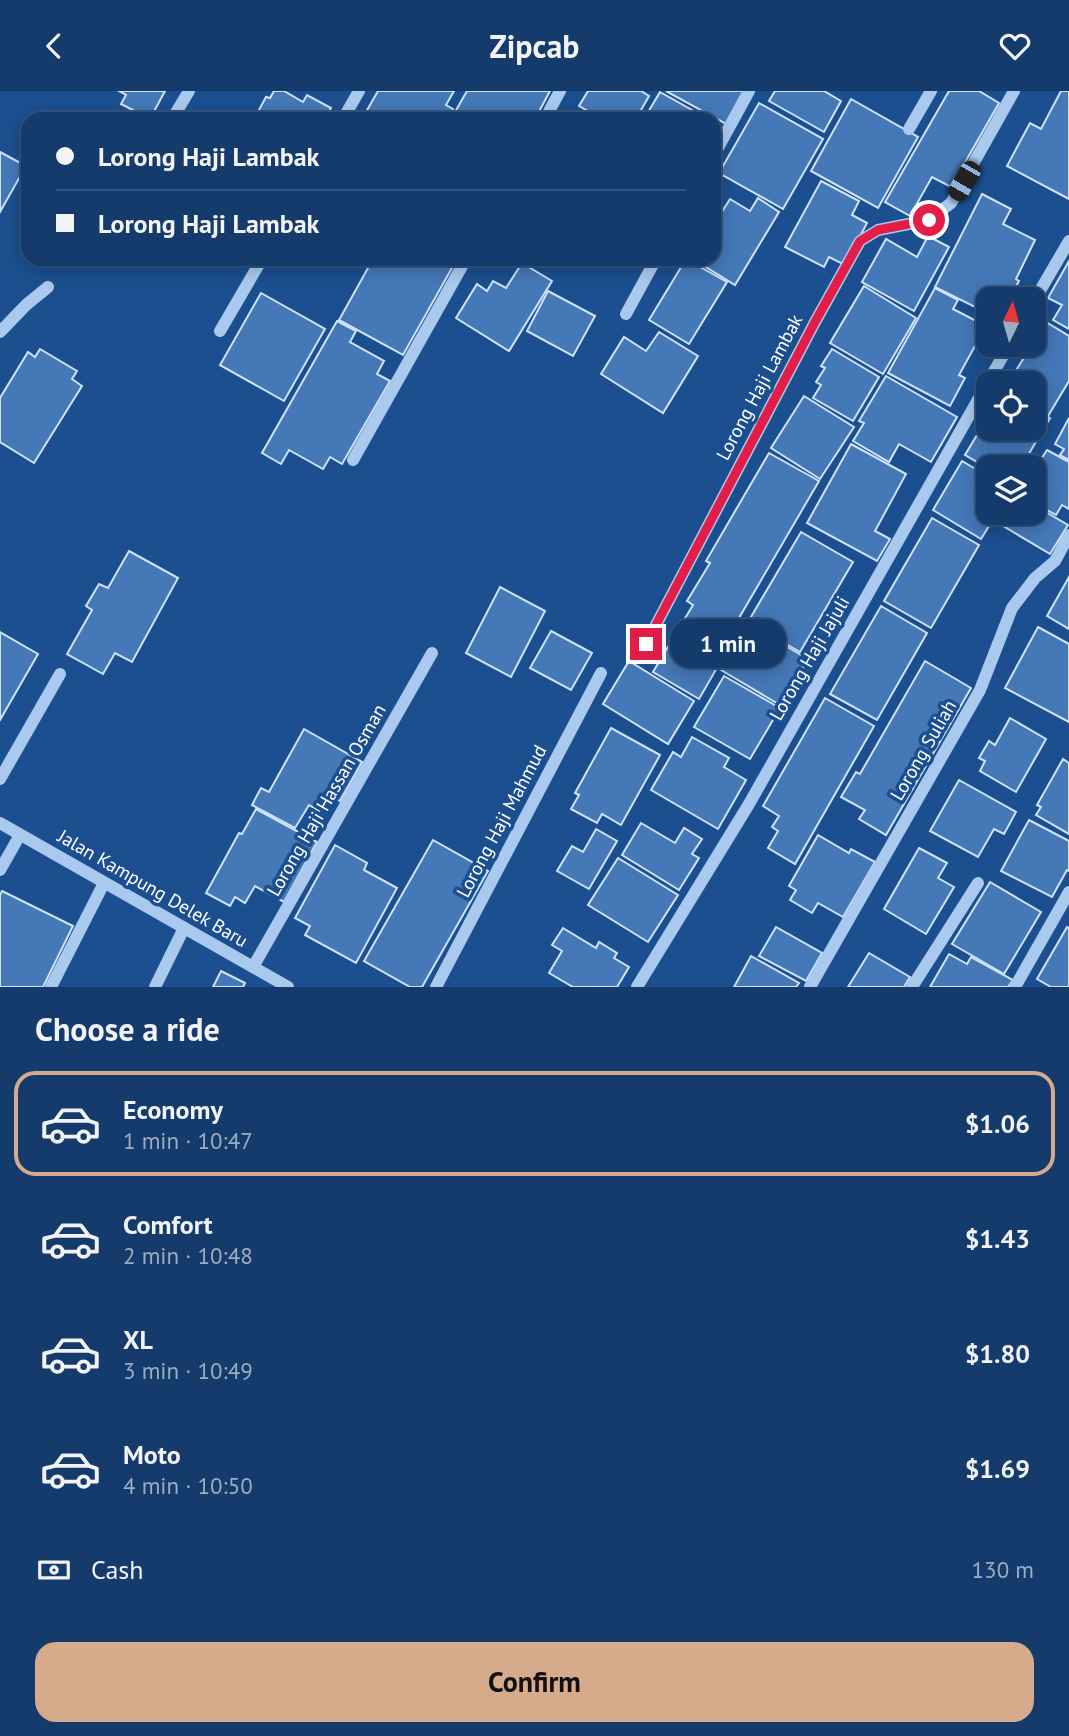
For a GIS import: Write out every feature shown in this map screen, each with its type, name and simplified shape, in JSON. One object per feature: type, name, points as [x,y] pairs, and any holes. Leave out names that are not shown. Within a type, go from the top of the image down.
[{"type":"street","points":[[176,112],[189,91]]},
{"type":"street","points":[[347,112],[359,91]]},
{"type":"street","points":[[549,112],[560,91]]},
{"type":"street","points":[[721,142],[749,91]]},
{"type":"street","points":[[909,129],[931,91]]},
{"type":"street","name":"Lorong Haji Lambak","points":[[646,644],[860,241],[878,230],[929,220],[951,203],[1014,91]]},
{"type":"street","points":[[1042,287],[1069,241]]},
{"type":"street","points":[[220,331],[258,266]]},
{"type":"street","points":[[352,460],[462,266]]},
{"type":"street","points":[[626,314],[652,266]]},
{"type":"street","points":[[0,332],[48,287]]},
{"type":"street","name":"Lorong Haji Jajuli","points":[[638,987],[749,804],[1002,357]]},
{"type":"street","name":"Lorong Suliah","points":[[810,987],[980,691],[1012,608],[1035,578],[1055,561],[1069,535]]},
{"type":"street","name":"Lorong Haji Hassan Osman","points":[[253,967],[432,653]]},
{"type":"street","name":"Lorong Haji Mahmud","points":[[436,987],[601,673]]},
{"type":"street","points":[[0,779],[60,674]]},
{"type":"street","name":"Jalan Kampung Delek Baru","points":[[0,823],[288,987]]},
{"type":"street","points":[[0,870],[20,835]]},
{"type":"street","points":[[51,987],[104,883]]},
{"type":"street","points":[[912,987],[978,883]]},
{"type":"street","points":[[1014,987],[1069,892]]},
{"type":"street","points":[[155,987],[184,928]]},
{"type":"building","points":[[119,91],[165,91],[154,112],[136,112],[121,104],[126,95]]},
{"type":"building","points":[[274,91],[284,91],[303,102],[307,95],[331,108],[329,112],[258,112],[266,97],[270,98]]},
{"type":"building","points":[[378,91],[454,91],[446,105],[453,109],[451,112],[366,112]]},
{"type":"building","points":[[467,91],[550,91],[539,112],[455,112]]},
{"type":"building","points":[[588,91],[641,91],[649,96],[640,112],[590,112],[579,106]]},
{"type":"building","points":[[666,91],[744,91],[726,124],[721,121],[721,112],[704,112]]},
{"type":"building","points":[[775,91],[824,91],[841,101],[824,132],[769,101]]},
{"type":"building","points":[[949,91],[979,91],[999,103],[951,187],[932,177],[910,216],[885,202]]},
{"type":"building","points":[[1061,91],[1069,91],[1069,199],[1007,166],[1030,123],[1041,129]]},
{"type":"building","points":[[660,92],[696,112],[648,112]]},
{"type":"building","points":[[851,99],[918,137],[878,208],[811,171]]},
{"type":"building","points":[[759,103],[823,139],[783,209],[721,174],[721,170]]},
{"type":"building","points":[[0,152],[21,163],[21,175],[0,212]]},
{"type":"building","points":[[821,181],[859,201],[852,215],[867,223],[845,265],[829,257],[824,267],[785,247]]},
{"type":"building","points":[[982,194],[1011,209],[1003,224],[1035,240],[1016,279],[1019,281],[1016,287],[976,287],[976,308],[935,287]]},
{"type":"building","points":[[758,198],[779,212],[735,285],[704,266],[721,266],[721,213],[730,199],[750,211]]},
{"type":"building","points":[[928,236],[949,247],[914,311],[862,282],[886,239],[917,257]]},
{"type":"building","points":[[1069,261],[1069,329],[1053,320],[1062,305],[1048,298]]},
{"type":"building","points":[[369,266],[453,266],[403,355],[339,320]]},
{"type":"building","points":[[520,266],[527,266],[552,281],[509,351],[456,318],[477,284],[487,291],[493,281],[506,288]]},
{"type":"building","points":[[682,266],[698,266],[727,282],[689,344],[649,320]]},
{"type":"building","points":[[864,286],[916,318],[883,374],[830,343]]},
{"type":"building","points":[[935,288],[958,300],[953,309],[976,321],[976,344],[959,375],[965,378],[950,406],[888,373]]},
{"type":"building","points":[[548,291],[595,316],[573,356],[527,331]]},
{"type":"building","points":[[261,293],[325,329],[284,401],[220,365]]},
{"type":"building","points":[[337,321],[356,331],[350,342],[384,361],[377,374],[390,381],[342,464],[330,457],[323,469],[289,450],[281,464],[262,453]]},
{"type":"building","points":[[1046,322],[1069,336],[1069,381],[1048,416],[1046,371],[1016,371],[1024,357],[1046,357]]},
{"type":"building","points":[[659,332],[698,356],[663,413],[601,374],[624,337],[646,351]]},
{"type":"building","points":[[40,349],[77,371],[72,379],[82,386],[34,463],[0,442],[0,398],[28,352],[35,357]]},
{"type":"building","points":[[832,349],[879,377],[853,421],[813,398],[821,385],[816,382],[825,368],[821,366]]},
{"type":"building","points":[[886,376],[957,417],[931,462],[899,444],[889,462],[853,441],[864,423],[859,421]]},
{"type":"building","points":[[804,396],[854,427],[820,479],[771,448]]},
{"type":"building","points":[[1069,418],[1069,460],[1060,455],[1064,449],[1055,444]]},
{"type":"building","points":[[976,437],[976,441],[1036,441],[1028,455],[976,455],[976,461],[965,455]]},
{"type":"building","points":[[851,444],[906,474],[875,531],[890,539],[877,561],[807,523]]},
{"type":"building","points":[[1047,450],[1069,462],[1069,509],[1062,505],[1056,515],[1046,510],[1046,455],[1044,455]]},
{"type":"building","points":[[769,453],[819,481],[739,618],[744,621],[699,699],[653,672],[693,605],[687,601],[710,563],[706,561]]},
{"type":"building","points":[[962,461],[976,469],[976,525],[990,525],[981,539],[933,510]]},
{"type":"building","points":[[1046,512],[1068,525],[1050,554],[1003,526],[1046,525]]},
{"type":"building","points":[[932,518],[979,545],[931,628],[884,601]]},
{"type":"building","points":[[801,532],[853,562],[800,652],[748,622]]},
{"type":"building","points":[[129,551],[178,578],[132,662],[115,653],[103,674],[67,654],[92,610],[86,606],[99,584],[108,588]]},
{"type":"building","points":[[1069,577],[1069,629],[1047,616]]},
{"type":"building","points":[[500,587],[545,611],[511,677],[466,653]]},
{"type":"building","points":[[881,606],[927,633],[877,720],[830,694]]},
{"type":"building","points":[[748,624],[808,659],[780,705],[721,670]]},
{"type":"building","points":[[1038,627],[1069,644],[1069,722],[1005,688]]},
{"type":"building","points":[[551,631],[592,653],[571,690],[530,668]]},
{"type":"building","points":[[0,632],[38,654],[0,720]]},
{"type":"building","points":[[629,661],[694,701],[668,744],[603,704]]},
{"type":"building","points":[[925,661],[971,688],[886,835],[859,819],[865,810],[841,797],[856,772],[860,774]]},
{"type":"building","points":[[724,676],[780,708],[750,759],[694,727]]},
{"type":"building","points":[[825,698],[874,726],[795,864],[768,848],[778,831],[772,827],[779,816],[763,806]]},
{"type":"building","points":[[1010,718],[1046,739],[1016,792],[980,771],[985,761],[979,758],[989,741],[995,745]]},
{"type":"building","points":[[611,728],[660,755],[621,825],[602,814],[597,823],[571,809],[579,795],[575,793]]},
{"type":"building","points":[[304,729],[362,762],[340,801],[328,795],[319,811],[309,805],[295,828],[252,805],[261,788],[269,792]]},
{"type":"building","points":[[692,737],[729,758],[724,767],[746,780],[718,829],[651,790],[673,752],[681,757]]},
{"type":"building","points":[[1063,759],[1069,763],[1069,834],[1036,815],[1041,807],[1037,805]]},
{"type":"building","points":[[959,780],[1016,812],[1004,834],[994,829],[978,857],[930,831]]},
{"type":"building","points":[[256,809],[317,842],[284,902],[255,886],[245,903],[235,897],[230,906],[206,893],[239,833],[242,834]]},
{"type":"building","points":[[1029,820],[1069,841],[1069,871],[1067,870],[1052,897],[1001,871]]},
{"type":"building","points":[[641,823],[675,843],[684,828],[702,839],[692,854],[699,858],[679,890],[622,855]]},
{"type":"building","points":[[596,829],[617,841],[589,889],[557,871],[572,846],[583,852]]},
{"type":"building","points":[[818,835],[849,853],[851,849],[875,862],[843,917],[818,903],[812,913],[790,900],[796,890],[789,886]]},
{"type":"building","points":[[433,840],[488,871],[422,987],[410,987],[364,961]]},
{"type":"building","points":[[335,845],[367,863],[364,870],[397,888],[356,963],[305,935],[310,926],[295,918]]},
{"type":"building","points":[[919,848],[947,863],[938,878],[954,887],[926,934],[884,909]]},
{"type":"building","points":[[618,858],[678,895],[648,942],[588,905]]},
{"type":"building","points":[[990,882],[1041,912],[1004,974],[952,944]]},
{"type":"building","points":[[2,891],[73,926],[43,987],[0,987]]},
{"type":"building","points":[[776,927],[822,953],[806,981],[759,956]]},
{"type":"building","points":[[1067,927],[1069,987],[1051,987],[1037,979]]},
{"type":"building","points":[[563,928],[596,948],[599,942],[617,953],[614,958],[629,967],[617,987],[573,987],[549,973],[562,951],[552,945]]},
{"type":"building","points":[[869,953],[910,977],[904,987],[848,987]]},
{"type":"building","points":[[949,954],[967,964],[971,957],[1013,980],[1008,987],[930,987]]},
{"type":"building","points":[[751,956],[799,983],[796,987],[734,987]]},
{"type":"building","points":[[221,971],[245,983],[243,987],[213,987]]},
{"type":"route","points":[[646,644],[860,241],[878,230],[929,220]]}]
